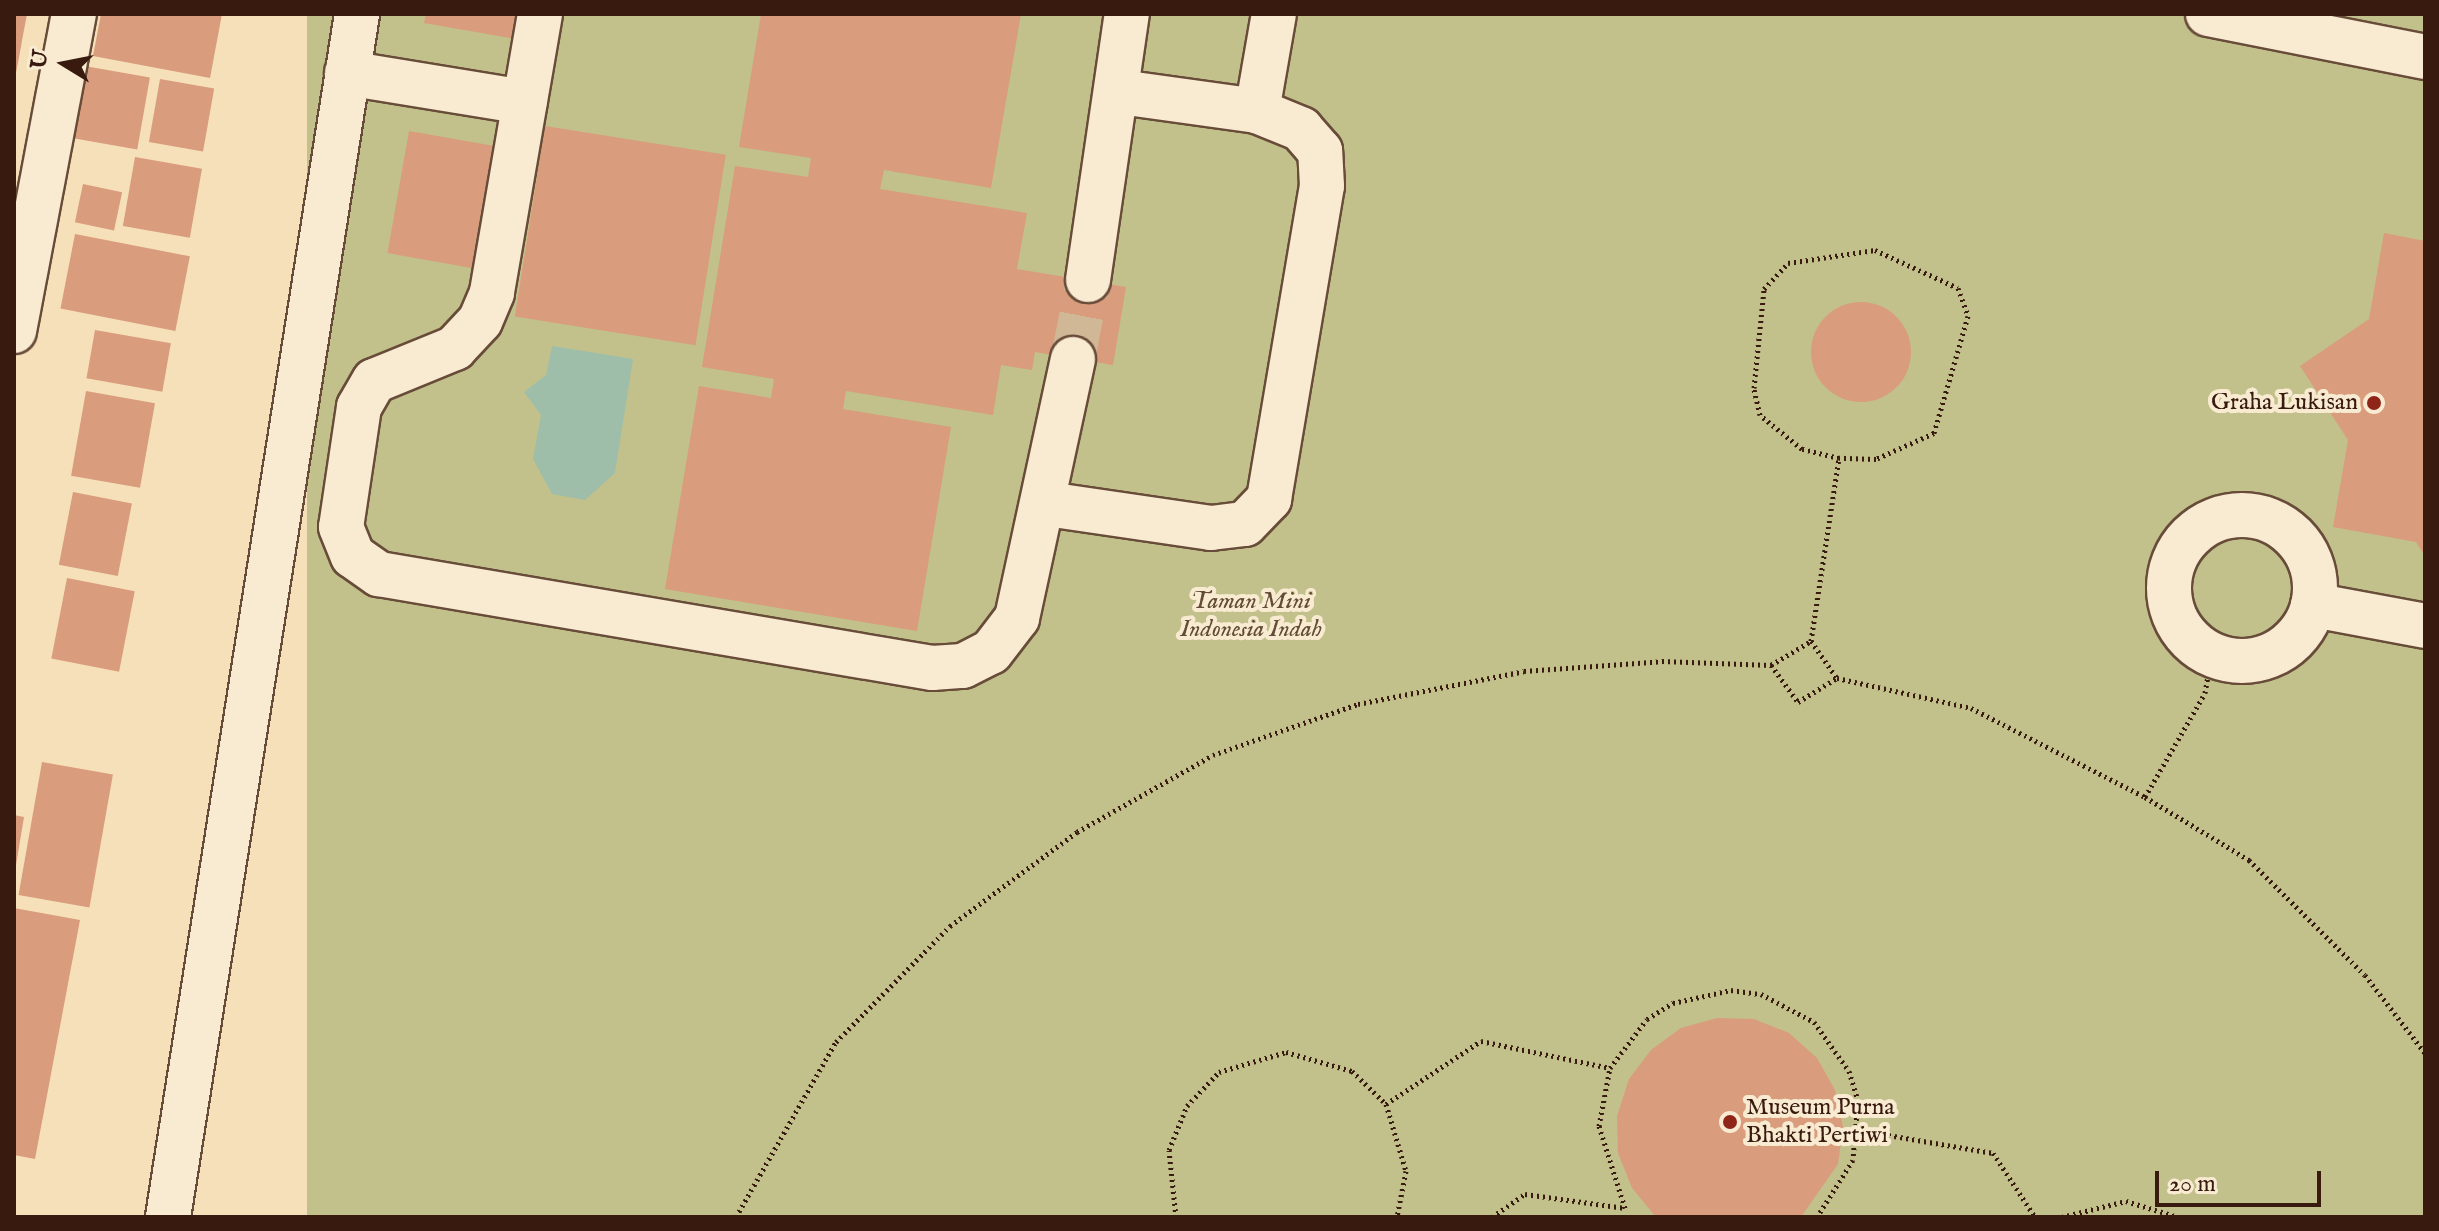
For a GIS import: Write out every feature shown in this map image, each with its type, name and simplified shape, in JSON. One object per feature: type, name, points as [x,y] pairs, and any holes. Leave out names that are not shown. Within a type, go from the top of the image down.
[{"type":"lane","points":[[14,331],[74,14]]},
{"type":"lane","points":[[168,1217],[357,14]]},
{"type":"lane","points":[[540,14],[492,293],[480,321],[455,348],[374,381],[359,407],[341,527],[353,556],[379,574],[932,668],[963,666],[991,652],[1017,618],[1047,504],[1073,359]]},
{"type":"lane","points":[[1088,280],[1120,92],[1127,14]]},
{"type":"lane","points":[[1257,111],[1274,14]]},
{"type":"lane","points":[[2208,14],[2425,57]]},
{"type":"lane","points":[[347,73],[525,102]]},
{"type":"lane","points":[[1047,504],[1211,528],[1245,524],[1269,499],[1322,186],[1320,151],[1301,129],[1257,111],[1120,92]]},
{"type":"lane","points":[[2247,513],[2292,533],[2315,579],[2313,605],[2285,648],[2237,662],[2212,655],[2190,641],[2168,595],[2180,546],[2221,516],[2247,513]]},
{"type":"lane","points":[[2313,605],[2425,626]]},
{"type":"path","points":[[1875,250],[1958,288],[1968,316],[1934,433],[1876,459],[1839,458],[1802,449],[1760,415],[1754,388],[1764,289],[1788,263],[1875,250]]},
{"type":"path","points":[[1839,458],[1811,641],[1837,678],[1971,708],[2145,797],[2249,860],[2365,975],[2425,1053]]},
{"type":"path","points":[[736,1217],[836,1042],[950,926],[1077,832],[1213,755],[1358,704],[1524,671],[1662,661],[1771,665],[1811,641]]},
{"type":"path","points":[[2145,797],[2205,693],[2212,655]]},
{"type":"path","points":[[1771,665],[1798,702],[1837,678]]},
{"type":"path","points":[[1492,1217],[1525,1194],[1625,1208],[1599,1126],[1610,1068],[1626,1042],[1673,1003],[1701,993],[1761,994],[1814,1022],[1835,1044],[1858,1100],[1859,1130],[1841,1188],[1817,1217]]},
{"type":"path","points":[[1386,1104],[1481,1041],[1610,1068]]},
{"type":"path","points":[[1176,1217],[1167,1173],[1172,1139],[1187,1106],[1219,1072],[1262,1054],[1309,1054],[1352,1071],[1386,1104],[1406,1171],[1397,1217]]},
{"type":"path","points":[[1859,1130],[1993,1153],[2035,1217]]},
{"type":"path","points":[[2062,1217],[2126,1201],[2178,1217]]},
{"type":"green space","name":"Taman Mini Indonesia Indah","points":[[307,14],[2425,14],[2425,1217],[307,1217]]},
{"type":"shaded area","points":[[552,346],[633,359],[615,473],[585,500],[552,494],[533,459],[541,415],[524,392],[546,375]]},
{"type":"building","points":[[14,14],[27,14],[16,73],[14,73]]},
{"type":"building","points":[[101,14],[222,14],[210,78],[93,56]]},
{"type":"building","points":[[426,14],[520,14],[515,39],[424,23]]},
{"type":"building","points":[[761,14],[1021,14],[991,188],[884,170],[880,189],[1027,213],[1017,269],[1126,287],[1113,365],[1035,352],[1032,370],[1001,365],[993,415],[846,391],[843,409],[951,427],[917,631],[665,589],[699,386],[771,398],[774,379],[702,367],[735,166],[808,177],[811,158],[739,147]]},
{"type":"building","points":[[79,65],[150,78],[137,149],[66,137]]},
{"type":"building","points":[[160,79],[214,89],[203,152],[149,142]]},
{"type":"building","points":[[545,126],[726,155],[696,345],[515,317]]},
{"type":"building","points":[[409,131],[502,147],[480,269],[387,253]]},
{"type":"building","points":[[135,157],[202,169],[190,238],[123,226]]},
{"type":"building","points":[[83,184],[122,192],[114,230],[75,222]]},
{"type":"building","name":"Graha Lukisan","points":[[2384,233],[2425,241],[2425,556],[2416,542],[2333,527],[2348,440],[2300,366],[2369,319]]},
{"type":"building","points":[[75,234],[190,256],[175,331],[60,309]]},
{"type":"building","points":[[1861,302],[1880,306],[1896,317],[1907,333],[1911,352],[1907,371],[1896,387],[1880,398],[1861,402],[1842,398],[1826,387],[1815,371],[1811,352],[1815,333],[1826,317],[1842,306]]},
{"type":"building","points":[[95,330],[171,343],[162,392],[86,378]]},
{"type":"building","points":[[86,391],[155,403],[140,488],[71,476]]},
{"type":"building","points":[[73,492],[132,503],[118,576],[59,565]]},
{"type":"building","points":[[67,578],[135,591],[119,672],[51,658]]},
{"type":"building","points":[[42,762],[113,775],[89,907],[19,895]]},
{"type":"building","points":[[14,815],[24,817],[16,865],[14,865]]},
{"type":"building","points":[[14,908],[80,920],[35,1159],[14,1155]]},
{"type":"building","name":"Museum Purna Bhakti Pertiwi","points":[[1717,1018],[1754,1019],[1789,1033],[1817,1058],[1835,1090],[1843,1127],[1838,1164],[1801,1217],[1656,1217],[1632,1188],[1618,1153],[1617,1116],[1629,1079],[1651,1050],[1681,1028]]},
{"type":"tunnel","points":[[1073,359],[1088,280]]},
{"type":"place","name":"Graha Lukisan","points":[[2374,403]]},
{"type":"place","name":"Museum Purna Bhakti Pertiwi","points":[[1730,1122]]}]
